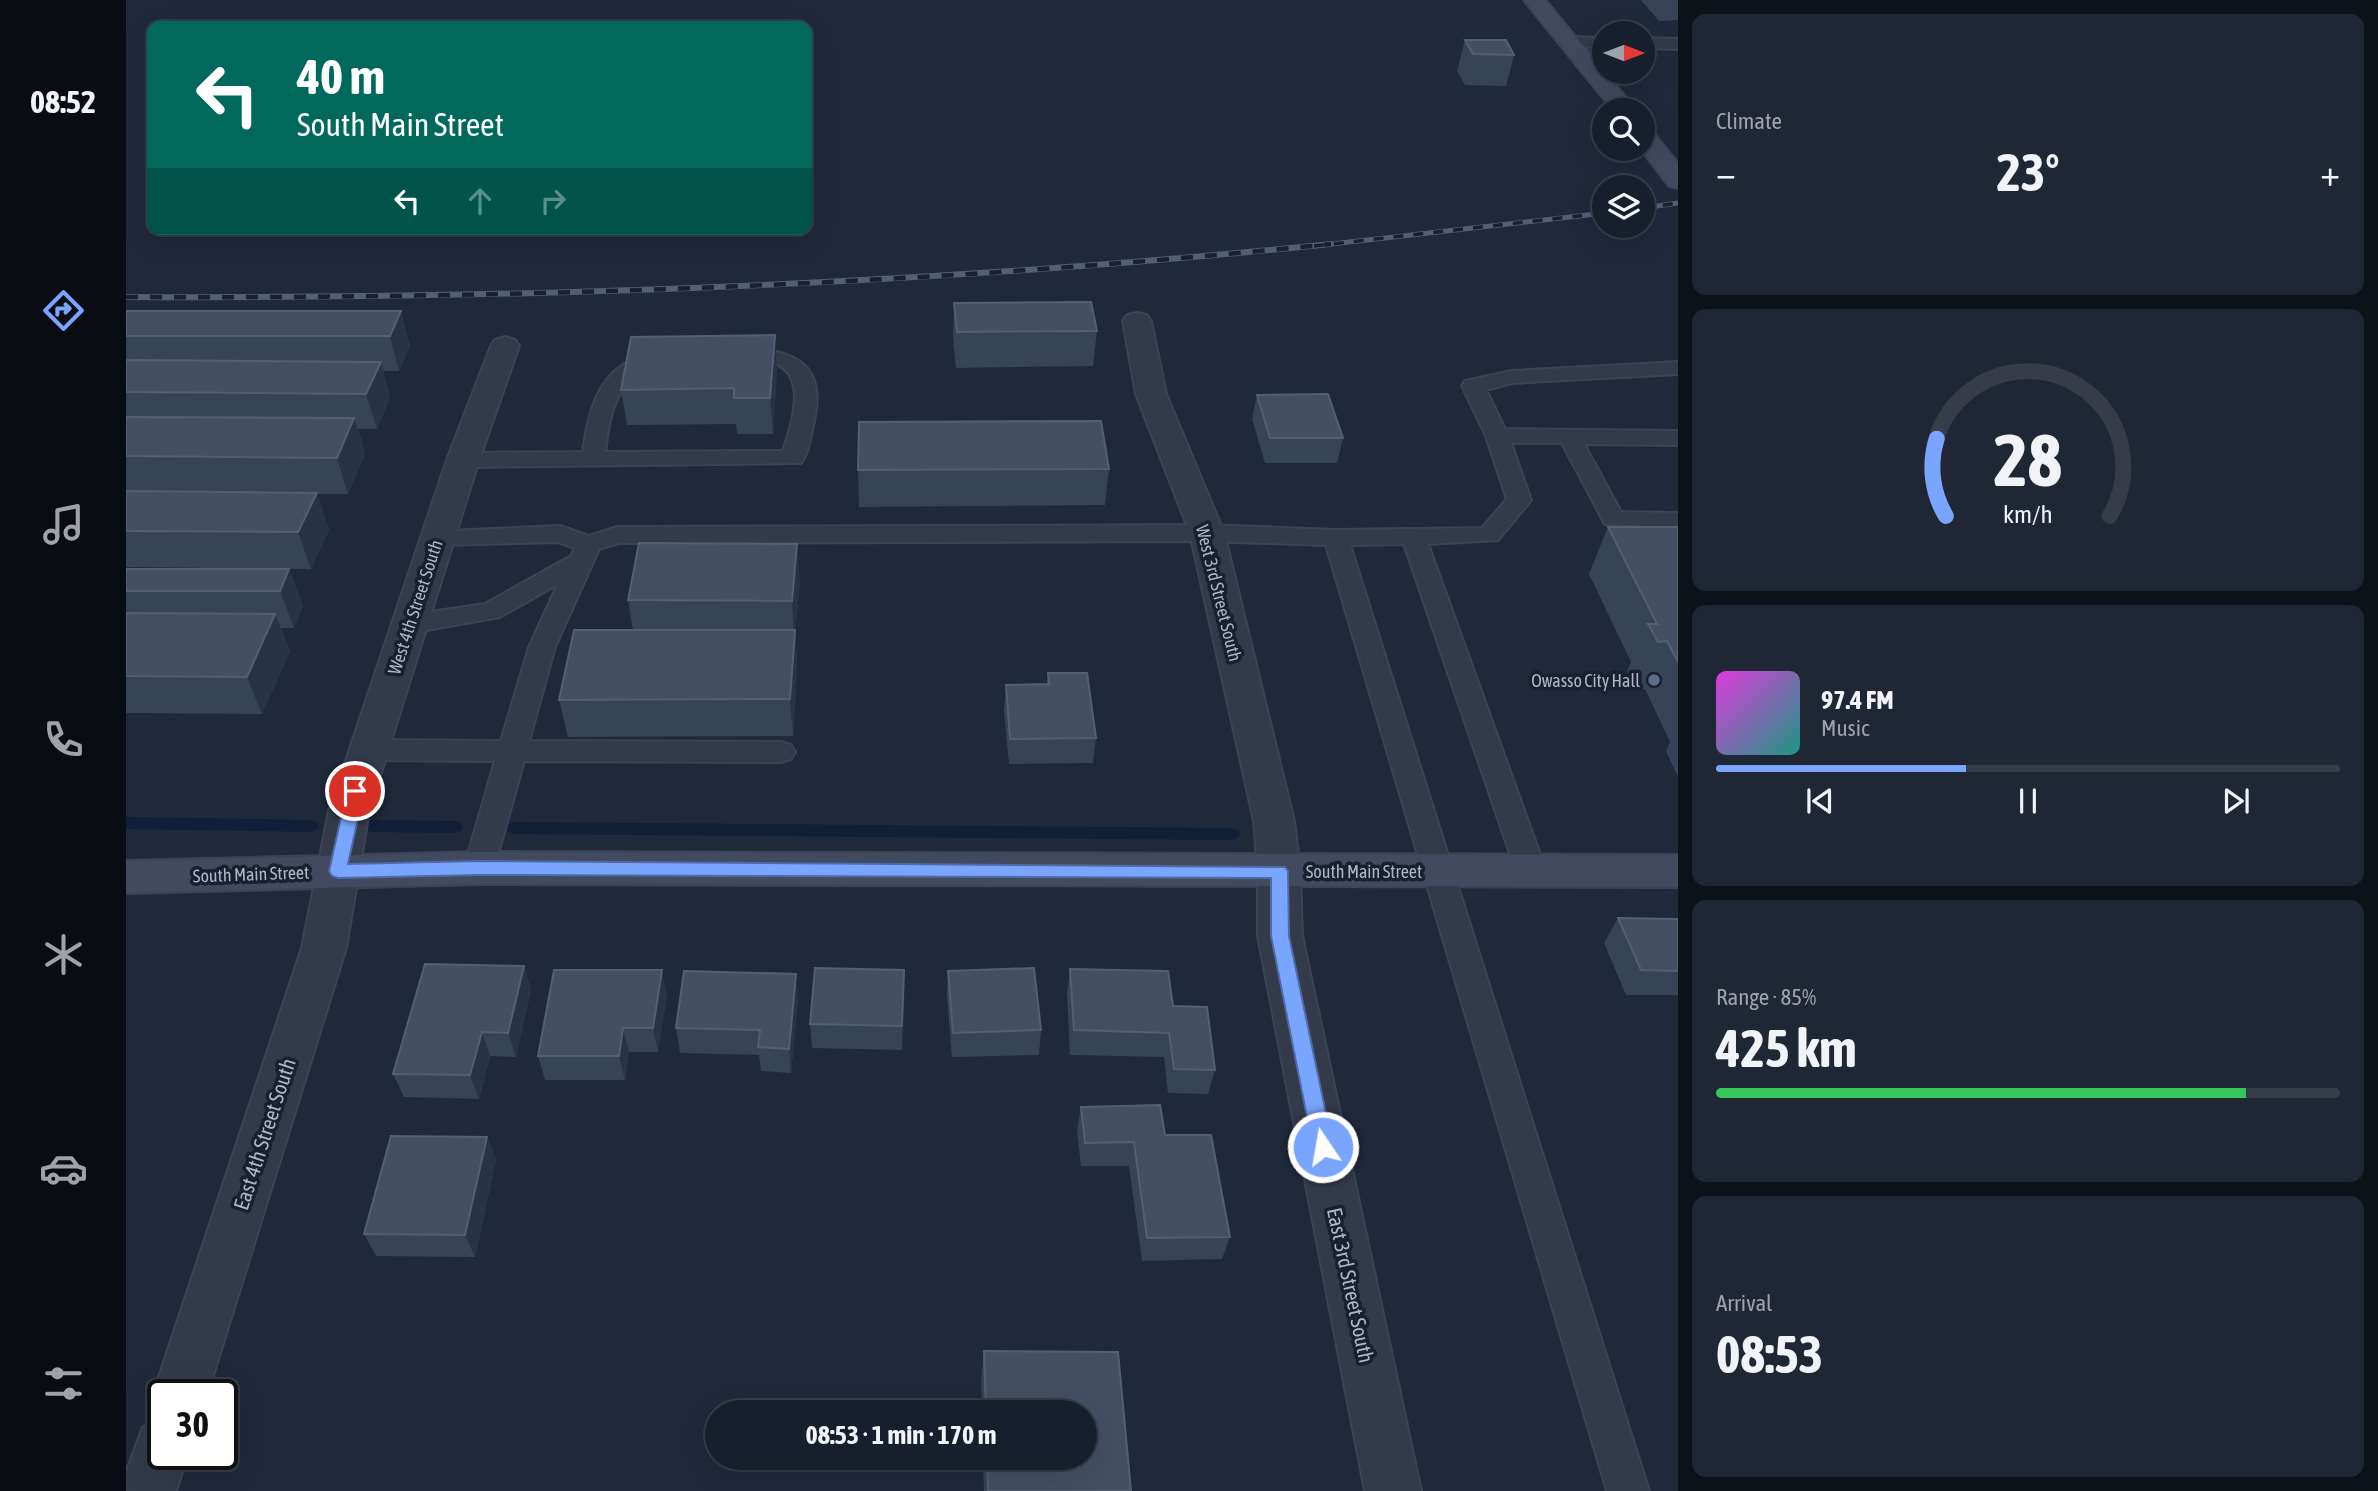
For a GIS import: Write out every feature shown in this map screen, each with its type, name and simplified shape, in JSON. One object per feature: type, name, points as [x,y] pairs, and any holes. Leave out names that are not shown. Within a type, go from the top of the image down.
[{"type":"street","points":[[1534,0],[1615,98]]},
{"type":"street","points":[[1655,151],[1678,181]]},
{"type":"street","name":"West 3rd Street South","points":[[1137,321],[1151,394],[1207,533],[1274,821],[1279,871]]},
{"type":"street","name":"West 4th Street South","points":[[338,871],[349,811],[368,750],[463,460],[505,346]]},
{"type":"street","name":"South Main Street","points":[[126,877],[479,868],[1678,871]]},
{"type":"street","name":"East 4th Street South","points":[[185,1379],[324,948],[338,871]]},
{"type":"street","name":"East 3rd Street South","points":[[1279,871],[1280,936],[1393,1491]]},
{"type":"street","points":[[148,1491],[155,1470]]},
{"type":"lane","points":[[1570,42],[1592,43]]},
{"type":"lane","points":[[1656,43],[1678,44]]},
{"type":"lane","points":[[463,460],[793,458],[807,400],[806,384],[797,368],[774,356],[721,355]]},
{"type":"lane","points":[[593,458],[605,400],[626,368],[649,360],[683,356]]},
{"type":"lane","points":[[410,624],[491,611],[617,535],[1207,533],[1415,538],[1489,535],[1519,500],[1497,436],[1474,386],[1512,377],[1678,368]]},
{"type":"lane","points":[[1497,436],[1678,438]]},
{"type":"lane","points":[[1569,436],[1613,519],[1678,520]]},
{"type":"lane","points":[[437,537],[560,534],[585,552]]},
{"type":"lane","points":[[1336,538],[1628,1491]]},
{"type":"lane","points":[[1415,538],[1531,871]]},
{"type":"lane","points":[[479,868],[542,647],[585,552]]},
{"type":"lane","points":[[368,750],[782,751]]},
{"type":"building","points":[[1465,40],[1506,40],[1514,55],[1473,54]]},
{"type":"building","points":[[1091,302],[1097,331],[957,332],[954,303]]},
{"type":"building","points":[[126,311],[401,311],[390,336],[126,336]]},
{"type":"building","points":[[775,335],[770,398],[734,398],[734,388],[621,390],[631,337]]},
{"type":"building","points":[[127,360],[381,362],[366,394],[126,392]]},
{"type":"building","points":[[1328,394],[1343,438],[1270,438],[1257,395]]},
{"type":"building","points":[[126,417],[354,418],[337,458],[126,456]]},
{"type":"building","points":[[1101,421],[1109,469],[858,470],[859,422]]},
{"type":"building","points":[[126,491],[317,493],[298,532],[126,531]]},
{"type":"building","points":[[1608,527],[1678,527],[1678,662],[1667,641],[1658,642],[1648,624],[1657,624]]},
{"type":"building","points":[[639,543],[797,544],[792,601],[628,600]]},
{"type":"building","points":[[126,569],[289,569],[280,591],[126,591]]},
{"type":"building","points":[[126,613],[275,614],[247,677],[126,676]]},
{"type":"building","points":[[574,630],[795,630],[790,699],[559,700]]},
{"type":"building","points":[[1048,673],[1087,673],[1096,738],[1010,739],[1006,685],[1049,684]]},
{"type":"building","points":[[1618,918],[1678,919],[1678,971],[1641,970]]},
{"type":"building","points":[[425,964],[524,966],[508,1033],[482,1032],[470,1075],[393,1074]]},
{"type":"building","points":[[815,968],[904,970],[902,1026],[810,1024]]},
{"type":"building","points":[[1034,968],[1041,1030],[953,1033],[948,971]]},
{"type":"building","points":[[1070,969],[1168,971],[1173,1006],[1207,1007],[1215,1070],[1174,1069],[1169,1033],[1074,1030]]},
{"type":"building","points":[[554,970],[662,970],[653,1028],[623,1028],[619,1056],[538,1056]]},
{"type":"building","points":[[684,971],[796,974],[789,1049],[758,1047],[760,1030],[676,1028]]},
{"type":"building","points":[[1160,1105],[1165,1135],[1211,1135],[1230,1237],[1147,1238],[1134,1142],[1085,1143],[1081,1107]]},
{"type":"building","points":[[391,1136],[487,1137],[465,1235],[364,1234]]},
{"type":"building","points":[[984,1351],[1118,1352],[1131,1491],[988,1491],[987,1470],[1097,1470],[1097,1400],[986,1400]]},
{"type":"waterway","points":[[126,823],[311,826]]},
{"type":"waterway","points":[[372,826],[455,827]]},
{"type":"waterway","points":[[514,828],[1232,834]]},
{"type":"railway","points":[[1655,206],[1678,203]]},
{"type":"railway","points":[[1314,246],[1592,214]]},
{"type":"railway","points":[[126,297],[428,295],[729,287],[1030,270],[1331,244]]},
{"type":"place","name":"Owasso City Hall","points":[[1654,680]]},
{"type":"route","points":[[355,791],[338,871],[479,868],[1279,871],[1280,936],[1323,1147]]}]
